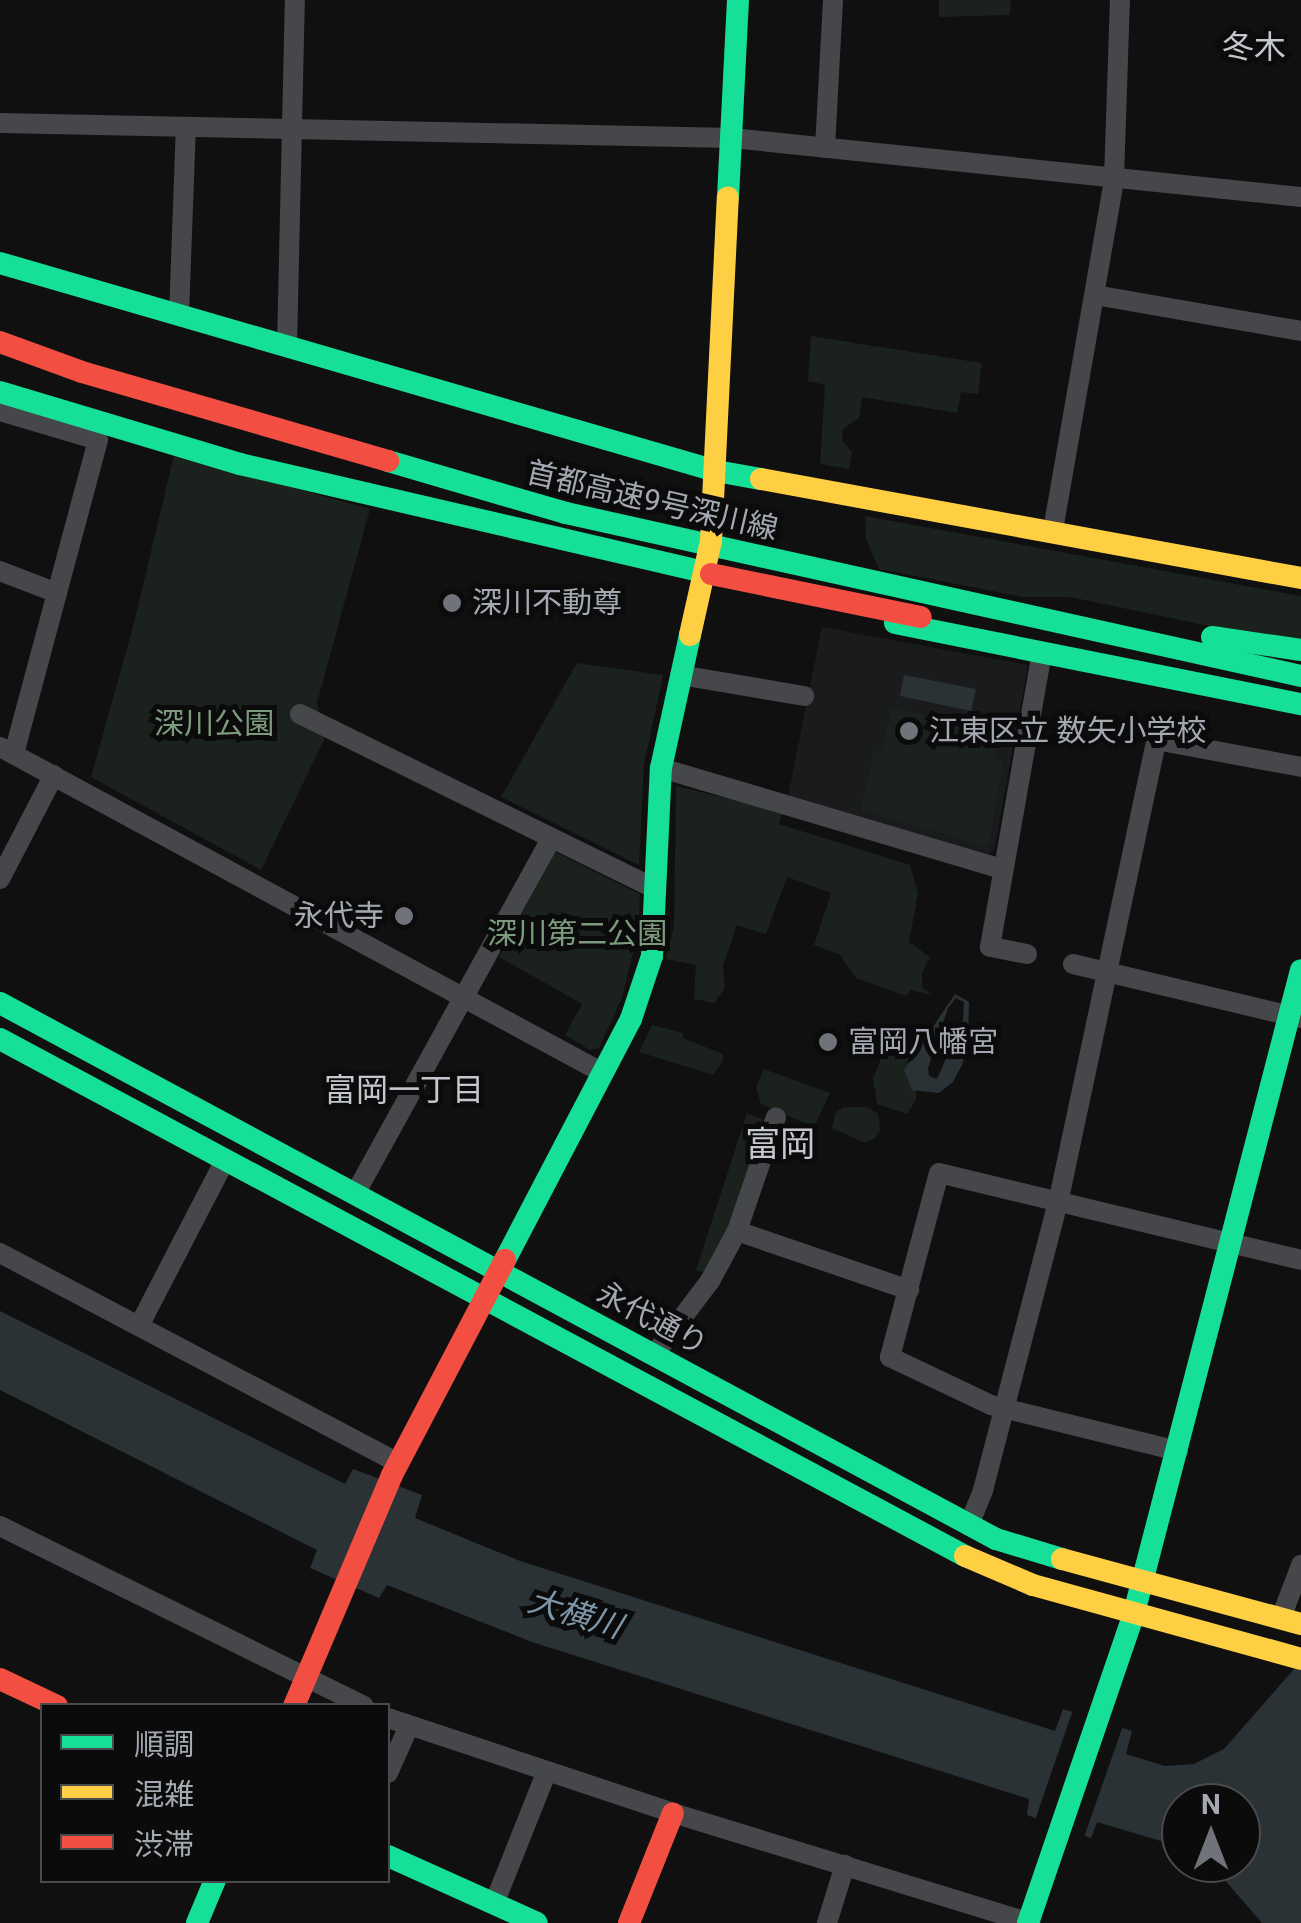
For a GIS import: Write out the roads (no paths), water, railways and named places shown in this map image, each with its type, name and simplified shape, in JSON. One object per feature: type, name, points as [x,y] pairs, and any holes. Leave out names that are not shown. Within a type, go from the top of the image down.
[{"type":"main road","points":[[295,1703],[395,1469],[486,1300],[644,986],[656,930],[661,768],[708,560],[716,471],[738,0]]},
{"type":"main road","points":[[0,263],[716,471],[1301,578]]},
{"type":"main road","name":"首都高速9号深川線","points":[[0,342],[82,372],[566,513],[1301,676]]},
{"type":"main road","points":[[0,368],[270,448],[298,452],[340,448]]},
{"type":"main road","name":"首都高速9号深川線","points":[[0,392],[240,464],[840,602],[1301,687]]},
{"type":"main road","points":[[840,602],[897,624],[1301,704]]},
{"type":"main road","points":[[1162,647],[1198,637],[1301,650]]},
{"type":"main road","points":[[1029,1923],[1134,1612],[1295,1017],[1301,970]]},
{"type":"main road","name":"永代通り","points":[[0,1003],[970,1525],[1027,1551],[1291,1621]]},
{"type":"main road","name":"永代通り","points":[[0,1039],[983,1566],[1300,1659]]},
{"type":"main road","points":[[0,1680],[50,1703]]},
{"type":"main road","points":[[629,1923],[673,1813]]},
{"type":"main road","points":[[390,1857],[537,1923]]},
{"type":"main road","points":[[196,1923],[214,1883]]},
{"type":"street","points":[[287,346],[295,0]]},
{"type":"street","points":[[826,148],[832,0]]},
{"type":"street","points":[[1054,530],[1114,179],[1120,0]]},
{"type":"street","points":[[0,123],[732,138],[1301,197]]},
{"type":"street","points":[[179,315],[186,126]]},
{"type":"street","points":[[1095,296],[1301,331]]},
{"type":"street","points":[[0,411],[98,440],[57,592],[7,751],[465,995],[603,1073]]},
{"type":"street","points":[[0,571],[57,592]]},
{"type":"street","points":[[1027,954],[990,947],[1040,662]]},
{"type":"street","points":[[680,675],[804,696]]},
{"type":"street","points":[[300,714],[656,889]]},
{"type":"street","points":[[970,1525],[1005,1409],[1058,1203],[1156,740],[1301,767]]},
{"type":"street","points":[[661,768],[1003,869]]},
{"type":"street","points":[[0,878],[54,775]]},
{"type":"street","points":[[355,1194],[551,839]]},
{"type":"street","points":[[1072,964],[1295,1017]]},
{"type":"street","points":[[654,1354],[710,1280],[738,1231],[776,1117]]},
{"type":"street","points":[[139,1326],[226,1160]]},
{"type":"street","points":[[1178,1451],[1005,1409],[890,1358],[939,1173],[1301,1260]]},
{"type":"street","points":[[738,1231],[909,1290]]},
{"type":"street","points":[[0,1253],[395,1469]]},
{"type":"street","points":[[0,1526],[358,1703]]},
{"type":"street","points":[[1291,1621],[1301,1566]]},
{"type":"street","points":[[390,1719],[673,1813],[1029,1923]]},
{"type":"street","points":[[390,1768],[408,1728]]},
{"type":"street","points":[[494,1904],[547,1771]]},
{"type":"street","points":[[826,1923],[845,1865]]},
{"type":"water","points":[[904,675],[976,689],[971,711],[900,696]]},
{"type":"water","points":[[955,994],[969,1002],[968,1044],[953,1082],[939,1093],[912,1090],[904,1070]],"holes":[[[956,998],[964,1002],[963,1020],[937,1079],[929,1076],[928,1068],[948,1008]]]},
{"type":"water","name":"大横川","points":[[0,1311],[345,1484],[353,1469],[422,1495],[415,1518],[520,1561],[1055,1731],[1063,1709],[1132,1731],[1126,1754],[1165,1766],[1194,1764],[1224,1749],[1301,1661],[1301,1923],[1262,1923],[1227,1883],[1261,1883],[1261,1783],[1161,1783],[1161,1841],[1097,1822],[1091,1838],[1027,1815],[1029,1799],[532,1642],[387,1585],[379,1598],[310,1568],[317,1550],[0,1390]]},
{"type":"place","name":"深川不動尊","points":[[452,603]]},
{"type":"place","name":"江東区立 数矢小学校","points":[[909,731]]},
{"type":"place","name":"永代寺","points":[[404,916]]},
{"type":"place","name":"富岡八幡宮","points":[[828,1042]]},
{"type":"district","name":"冬木","points":[[1254,47]]},
{"type":"district","name":"富岡一丁目","points":[[404,1090]]},
{"type":"district","name":"富岡","points":[[780,1145]]},
{"type":"park label","name":"深川公園","points":[[214,724]]},
{"type":"park label","name":"深川第二公園","points":[[577,934]]}]
